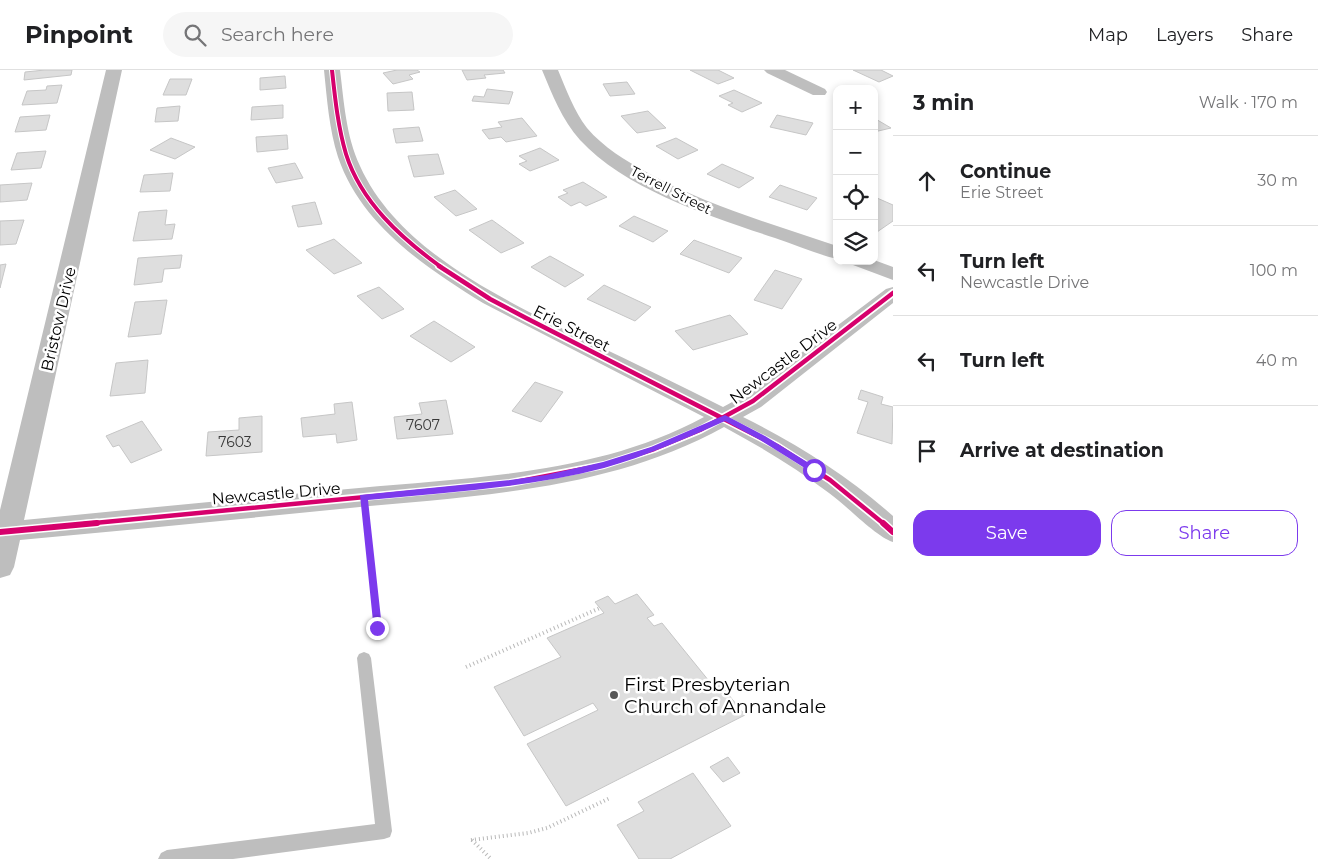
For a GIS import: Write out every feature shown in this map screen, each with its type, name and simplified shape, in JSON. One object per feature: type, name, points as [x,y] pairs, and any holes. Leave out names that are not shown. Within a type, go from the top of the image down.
[{"type":"street","name":"Bristow Drive","points":[[0,567],[4,531],[114,70]]},
{"type":"street","name":"Erie Street","points":[[332,70],[338,120],[352,168],[379,211],[396,230],[432,260],[506,309],[762,438],[814,470],[864,507],[893,532]]},
{"type":"street","name":"Terrell Street","points":[[550,70],[566,106],[582,132],[622,166],[690,202],[719,214],[833,252]]},
{"type":"street","points":[[772,70],[818,92]]},
{"type":"street","points":[[870,265],[893,274]]},
{"type":"street","name":"Newcastle Drive","points":[[4,531],[510,483],[546,478],[604,465],[654,450],[725,418],[753,401],[893,293]]},
{"type":"lane","points":[[167,859],[384,831],[364,658]]},
{"type":"path","points":[[363,497],[377,628]]},
{"type":"path","points":[[466,667],[600,608]]},
{"type":"path","points":[[491,859],[471,840],[528,833],[547,828],[610,798]]},
{"type":"building","points":[[72,70],[71,75],[24,80],[25,72]]},
{"type":"building","points":[[397,70],[417,70],[420,72],[409,75],[413,79],[393,84],[383,73]]},
{"type":"building","points":[[462,70],[503,70],[505,73],[484,75],[486,78],[467,80]]},
{"type":"building","points":[[690,70],[718,70],[734,78],[718,84]]},
{"type":"building","points":[[853,70],[881,70],[893,76],[879,82]]},
{"type":"building","points":[[285,76],[286,88],[260,90],[260,78]]},
{"type":"building","points":[[170,79],[192,79],[186,95],[163,95]]},
{"type":"building","points":[[627,82],[635,94],[610,96],[603,84]]},
{"type":"building","points":[[62,85],[57,103],[22,105],[27,91],[46,90],[47,86]]},
{"type":"building","points":[[487,89],[513,92],[509,104],[472,101],[474,96],[484,97]]},
{"type":"building","points":[[734,90],[762,103],[742,112],[728,105],[733,103],[719,96]]},
{"type":"building","points":[[412,92],[414,110],[388,111],[387,93]]},
{"type":"building","points":[[283,105],[283,118],[251,120],[252,107]]},
{"type":"building","points":[[180,106],[178,121],[155,122],[157,108]]},
{"type":"building","points":[[648,111],[666,128],[637,133],[621,116]]},
{"type":"building","points":[[50,115],[46,130],[15,132],[20,117]]},
{"type":"building","points":[[777,115],[813,123],[806,135],[770,127]]},
{"type":"building","points":[[522,118],[537,136],[506,142],[501,137],[489,139],[482,130],[502,127],[498,122]]},
{"type":"building","points":[[878,120],[891,128],[878,131]]},
{"type":"building","points":[[419,127],[423,141],[396,143],[393,129]]},
{"type":"building","points":[[287,135],[288,149],[257,152],[256,137]]},
{"type":"building","points":[[171,138],[195,147],[175,159],[150,150]]},
{"type":"building","points":[[676,138],[698,150],[678,159],[656,146]]},
{"type":"building","points":[[540,148],[559,160],[530,171],[519,164],[527,161],[519,156]]},
{"type":"building","points":[[46,151],[41,168],[11,170],[17,153]]},
{"type":"building","points":[[438,154],[444,174],[414,177],[408,156]]},
{"type":"building","points":[[295,163],[303,178],[276,183],[268,168]]},
{"type":"building","points":[[722,164],[754,178],[739,188],[707,174]]},
{"type":"building","points":[[173,173],[170,191],[140,192],[144,175]]},
{"type":"building","points":[[583,182],[607,197],[586,206],[580,202],[571,206],[558,197],[568,193],[563,190]]},
{"type":"building","points":[[32,183],[27,200],[0,202],[0,185]]},
{"type":"building","points":[[780,185],[817,198],[807,210],[769,197]]},
{"type":"building","points":[[455,190],[477,209],[456,216],[434,197]]},
{"type":"building","points":[[878,198],[893,205],[893,221],[878,231]]},
{"type":"building","points":[[315,202],[322,224],[298,227],[292,206]]},
{"type":"building","points":[[167,210],[165,225],[175,224],[172,239],[133,241],[139,212]]},
{"type":"building","points":[[634,216],[668,231],[653,242],[619,226]]},
{"type":"building","points":[[24,220],[16,244],[0,245],[0,221]]},
{"type":"building","points":[[492,220],[524,243],[501,253],[469,230]]},
{"type":"building","points":[[334,239],[362,263],[334,274],[306,250]]},
{"type":"building","points":[[694,240],[742,258],[729,273],[680,254]]},
{"type":"building","points":[[182,255],[180,268],[164,269],[162,282],[134,285],[138,258]]},
{"type":"building","points":[[550,256],[584,275],[565,287],[531,267]]},
{"type":"building","points":[[6,264],[0,288],[0,265]]},
{"type":"building","points":[[775,270],[802,279],[782,309],[754,300]]},
{"type":"building","points":[[604,285],[651,307],[635,321],[587,299]]},
{"type":"building","points":[[379,287],[404,309],[382,319],[357,296]]},
{"type":"building","points":[[167,300],[161,334],[128,337],[135,302]]},
{"type":"building","points":[[730,315],[748,334],[693,350],[675,331]]},
{"type":"building","points":[[434,321],[475,347],[451,362],[410,336]]},
{"type":"building","points":[[148,360],[145,393],[110,396],[116,363]]},
{"type":"building","points":[[535,382],[563,392],[541,422],[512,411]]},
{"type":"building","points":[[861,390],[883,397],[881,404],[893,407],[892,444],[857,433],[868,402],[858,399]]},
{"type":"building","points":[[446,400],[453,434],[397,439],[394,417],[422,414],[419,403]]},
{"type":"building","points":[[352,402],[357,440],[337,443],[336,434],[303,437],[301,418],[335,414],[334,404]]},
{"type":"building","points":[[262,416],[262,452],[206,456],[208,432],[239,430],[239,418]]},
{"type":"building","points":[[142,421],[162,450],[131,463],[119,445],[113,447],[106,436]]},
{"type":"building","name":"First Presbyterian Church of Annandale","points":[[637,594],[654,615],[647,618],[654,626],[662,623],[709,681],[715,678],[745,715],[566,806],[527,744],[598,710],[593,703],[524,736],[494,687],[561,657],[547,638],[604,613],[595,602],[608,596],[615,604]]},
{"type":"building","points":[[728,757],[740,773],[723,782],[710,767]]},
{"type":"building","points":[[693,773],[731,826],[670,859],[639,859],[617,825],[644,811],[638,802]]},
{"type":"cycle path","points":[[332,70],[340,131],[351,167],[369,199],[393,228],[423,254],[456,278],[490,299],[777,446],[847,492],[893,532]]},
{"type":"cycle path","points":[[0,532],[510,483],[604,465],[654,449],[700,430],[753,401],[893,293]]},
{"type":"place","name":"First Presbyterian Church of Annandale","points":[[614,695]]},
{"type":"route","points":[[377,628],[363,497],[546,478],[604,465],[654,450],[725,418],[814,470]]}]
